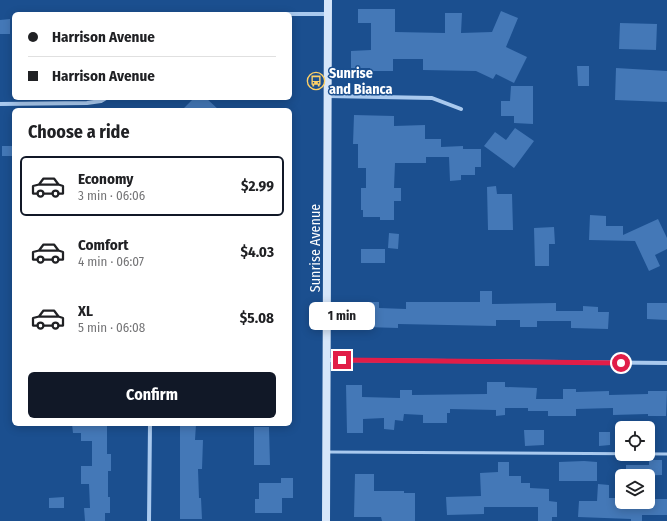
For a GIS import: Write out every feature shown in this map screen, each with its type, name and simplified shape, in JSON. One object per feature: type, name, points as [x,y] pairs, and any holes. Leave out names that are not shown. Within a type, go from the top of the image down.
[{"type":"street","name":"Sunrise Avenue","points":[[326,521],[328,0]]},
{"type":"street","points":[[292,14],[328,14]]},
{"type":"street","points":[[328,96],[432,98],[461,109]]},
{"type":"street","points":[[0,104],[87,103],[103,100]]},
{"type":"street","points":[[327,360],[667,363]]},
{"type":"street","points":[[149,521],[150,426]]},
{"type":"lane","points":[[326,452],[667,454]]},
{"type":"building","points":[[358,9],[395,9],[395,32],[445,33],[445,13],[462,13],[461,33],[492,32],[501,11],[518,18],[506,47],[527,57],[514,83],[496,74],[493,79],[476,71],[423,70],[423,59],[393,59],[393,71],[370,71],[370,68],[351,68],[351,51],[371,50],[371,23],[358,23]]},
{"type":"building","points":[[10,19],[10,34],[0,34],[0,20]]},
{"type":"building","points":[[620,23],[657,24],[656,50],[619,49]]},
{"type":"building","points":[[577,66],[589,66],[589,86],[578,86]]},
{"type":"building","points":[[616,68],[667,71],[667,102],[615,100]]},
{"type":"building","points":[[511,86],[533,86],[533,124],[514,123],[514,116],[501,116],[501,101],[510,101]]},
{"type":"building","points":[[192,100],[208,100],[217,108],[184,108]]},
{"type":"building","points":[[354,115],[394,116],[394,126],[425,125],[425,139],[441,139],[441,147],[463,146],[463,149],[481,149],[481,167],[475,167],[475,175],[461,175],[461,180],[450,181],[449,157],[426,157],[426,163],[395,163],[394,188],[401,188],[401,201],[394,201],[394,220],[380,220],[380,217],[363,217],[363,210],[361,210],[361,188],[366,188],[366,168],[358,168],[358,144],[353,144]]},
{"type":"building","points":[[515,128],[534,141],[514,168],[484,146],[495,132],[506,140]]},
{"type":"building","points":[[2,146],[12,146],[12,156],[2,156]]},
{"type":"building","points":[[496,186],[497,194],[512,194],[513,230],[488,230],[487,187]]},
{"type":"building","points":[[590,215],[606,216],[606,226],[623,226],[623,235],[658,219],[667,238],[667,249],[655,255],[660,266],[649,271],[635,241],[589,240]]},
{"type":"building","points":[[554,227],[555,244],[549,244],[549,266],[535,266],[534,228]]},
{"type":"building","points":[[389,233],[399,234],[398,249],[388,248]]},
{"type":"building","points":[[361,249],[385,249],[385,263],[361,263]]},
{"type":"building","points":[[480,291],[492,291],[492,304],[556,303],[556,311],[583,311],[583,306],[598,307],[598,312],[609,312],[608,329],[571,328],[571,321],[537,321],[537,327],[520,327],[520,320],[496,320],[496,326],[398,324],[398,328],[365,327],[366,302],[379,302],[379,308],[406,309],[406,302],[480,302]]},
{"type":"building","points":[[647,303],[667,303],[667,320],[647,319]]},
{"type":"building","points":[[487,382],[505,382],[505,387],[537,388],[536,399],[563,399],[563,389],[576,389],[576,392],[609,391],[609,395],[648,394],[648,391],[667,391],[666,416],[648,416],[648,414],[613,415],[613,408],[576,409],[576,416],[548,416],[548,411],[528,411],[528,408],[505,408],[505,415],[496,416],[496,410],[450,409],[450,413],[447,413],[447,423],[423,423],[423,415],[404,414],[403,421],[395,420],[394,430],[384,429],[384,418],[363,419],[363,433],[347,433],[346,385],[362,385],[362,397],[400,398],[400,390],[412,390],[412,395],[487,394]]},
{"type":"building","points":[[72,426],[107,426],[107,454],[111,454],[111,471],[108,471],[108,497],[110,497],[110,513],[105,513],[105,521],[85,521],[84,508],[90,508],[89,484],[81,484],[81,466],[92,466],[92,441],[81,441],[81,433],[73,433]]},
{"type":"building","points":[[180,426],[196,426],[195,440],[203,440],[202,469],[198,469],[199,498],[201,498],[202,519],[180,519]]},
{"type":"building","points":[[254,427],[269,427],[270,465],[254,465]]},
{"type":"building","points":[[524,430],[544,430],[544,445],[525,446]]},
{"type":"building","points":[[599,432],[610,432],[610,445],[599,446]]},
{"type":"building","points":[[662,460],[662,475],[655,475],[655,469],[626,469],[626,465],[649,465],[649,461]]},
{"type":"building","points":[[498,462],[509,462],[509,476],[521,476],[521,483],[530,483],[530,488],[549,489],[549,501],[557,502],[557,517],[552,517],[552,521],[538,521],[538,507],[484,507],[484,514],[447,515],[446,497],[481,496],[480,473],[498,472]]},
{"type":"building","points":[[559,462],[597,462],[597,481],[559,481]]},
{"type":"building","points":[[355,474],[374,474],[374,491],[404,491],[404,493],[415,493],[415,521],[382,521],[381,517],[354,517]]},
{"type":"building","points":[[281,478],[293,478],[293,498],[282,498],[282,513],[255,513],[255,499],[259,499],[259,483],[281,483]]},
{"type":"building","points":[[598,484],[609,485],[609,498],[615,498],[615,509],[655,509],[655,499],[667,499],[667,515],[642,515],[642,521],[631,521],[631,519],[578,517],[579,501],[597,501]]},
{"type":"building","points":[[64,497],[64,508],[49,508],[49,498]]},
{"type":"place","name":"Sunrise and Bianca","points":[[316,81]]},
{"type":"route","points":[[342,360],[621,363]]}]
